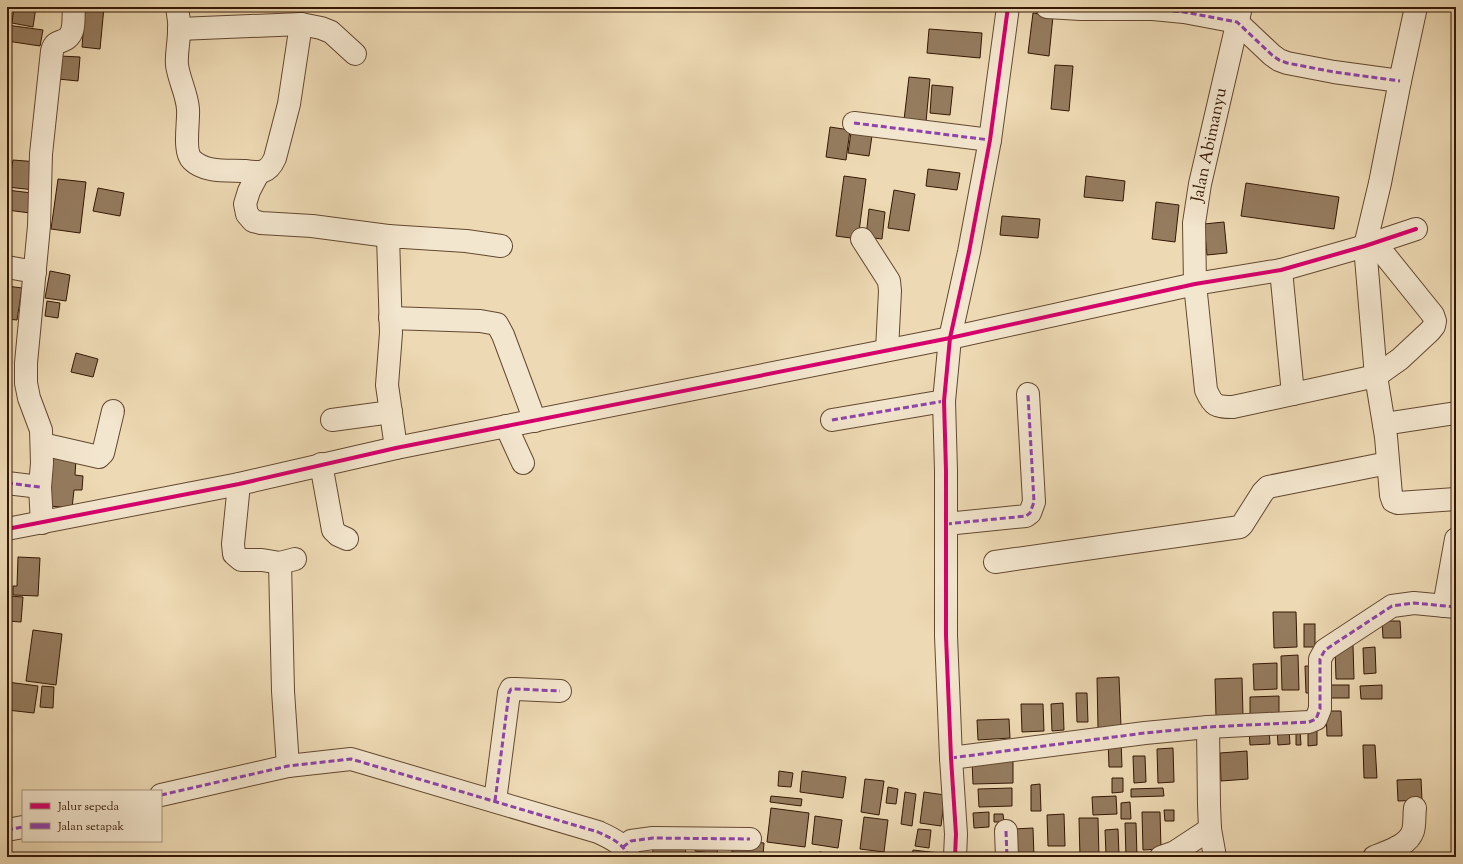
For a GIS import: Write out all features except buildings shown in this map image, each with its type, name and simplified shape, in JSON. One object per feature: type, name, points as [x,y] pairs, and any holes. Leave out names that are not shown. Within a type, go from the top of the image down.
[{"type":"street","points":[[42,523],[40,487],[42,463],[41,430],[29,398],[26,376],[39,226],[41,154],[52,51],[56,43],[67,39],[72,33],[74,7]]},
{"type":"street","points":[[177,7],[179,30],[177,66],[185,92],[188,109],[188,152],[191,159],[200,166],[212,170],[259,172],[267,170],[272,165],[289,104],[292,18]]},
{"type":"street","points":[[954,857],[956,834],[946,636],[944,401],[950,338],[969,252],[990,140],[1008,7]]},
{"type":"street","points":[[1047,7],[1081,9],[1153,9],[1239,15],[1272,55],[1279,60],[1287,63],[1334,72],[1400,81]]},
{"type":"street","points":[[1416,7],[1380,183],[1370,245],[1376,376],[1384,424],[1391,495],[1393,501],[1398,503],[1456,499]]},
{"type":"street","name":"Jalan Abimanyu","points":[[1239,15],[1196,202],[1194,223],[1195,284],[1206,390],[1211,401],[1219,407],[1233,407],[1376,376]]},
{"type":"street","points":[[179,30],[292,18],[331,32],[355,54]]},
{"type":"street","points":[[854,123],[990,140]]},
{"type":"street","points":[[259,172],[249,190],[245,204],[247,214],[253,221],[261,223],[312,226],[388,236],[466,241],[501,246]]},
{"type":"street","points":[[7,529],[239,484],[396,448],[950,338],[1195,284],[1281,270],[1370,245],[1416,229]]},
{"type":"street","points":[[388,236],[390,345],[387,385],[396,448]]},
{"type":"street","points":[[862,240],[889,281],[890,291],[887,350]]},
{"type":"street","points":[[1370,245],[1433,315],[1435,321],[1430,332],[1400,359],[1376,376]]},
{"type":"street","points":[[7,267],[35,272]]},
{"type":"street","points":[[1281,270],[1293,394]]},
{"type":"street","points":[[390,318],[480,321],[497,324],[504,334],[535,421]]},
{"type":"street","points":[[946,524],[1026,516],[1030,513],[1034,502],[1028,394]]},
{"type":"street","points":[[832,420],[944,401]]},
{"type":"street","points":[[42,444],[100,457],[103,453],[112,411]]},
{"type":"street","points":[[332,420],[391,412]]},
{"type":"street","points":[[1384,424],[1456,413]]},
{"type":"street","points":[[506,426],[523,463]]},
{"type":"street","points":[[995,562],[1240,527],[1263,492],[1268,487],[1388,463]]},
{"type":"street","points":[[321,464],[333,530],[338,535],[346,539]]},
{"type":"street","points":[[7,483],[40,487]]},
{"type":"street","points":[[239,484],[233,544],[234,554],[241,560],[287,561],[283,691],[288,766]]},
{"type":"street","points":[[951,758],[1146,733],[1208,727],[1309,722],[1316,719],[1320,709],[1320,659],[1325,650],[1392,606],[1414,603],[1450,606],[1456,539]]},
{"type":"street","points":[[495,801],[509,693],[511,689],[560,691]]},
{"type":"street","points":[[1208,727],[1210,829],[1216,857]]},
{"type":"street","points":[[162,795],[288,766],[351,759],[598,832],[615,840],[626,852],[632,841],[653,838],[750,839]]},
{"type":"street","points":[[1374,857],[1402,845],[1410,837],[1414,830],[1414,808]]},
{"type":"street","points":[[7,830],[22,827]]},
{"type":"street","points":[[1161,857],[1175,852],[1210,829]]},
{"type":"street","points":[[1006,831],[1007,857]]},
{"type":"marked path","points":[[1047,7],[1081,9],[1153,9],[1184,12],[1237,22],[1272,55],[1287,63],[1334,72],[1400,81]]},
{"type":"marked path","points":[[854,123],[990,140]]},
{"type":"marked path","points":[[946,524],[1026,516],[1030,513],[1034,502],[1028,394]]},
{"type":"marked path","points":[[832,420],[944,401]]},
{"type":"marked path","points":[[7,483],[40,487]]},
{"type":"marked path","points":[[951,758],[1145,733],[1208,727],[1309,722],[1316,719],[1320,709],[1320,659],[1325,650],[1392,606],[1414,603],[1456,607]]},
{"type":"marked path","points":[[495,801],[509,693],[511,689],[560,691]]},
{"type":"marked path","points":[[162,795],[288,766],[351,759],[598,832],[620,845],[629,857]]},
{"type":"marked path","points":[[7,830],[22,827]]},
{"type":"marked path","points":[[1006,831],[1007,857]]},
{"type":"marked path","points":[[623,847],[631,841],[653,838],[750,839]]},
{"type":"cycle path","points":[[955,857],[956,834],[946,636],[946,471],[944,401],[950,338],[969,252],[990,140],[1008,7]]},
{"type":"cycle path","points":[[7,529],[239,484],[396,448],[950,338],[1195,284],[1281,270],[1365,246],[1416,229]]}]
